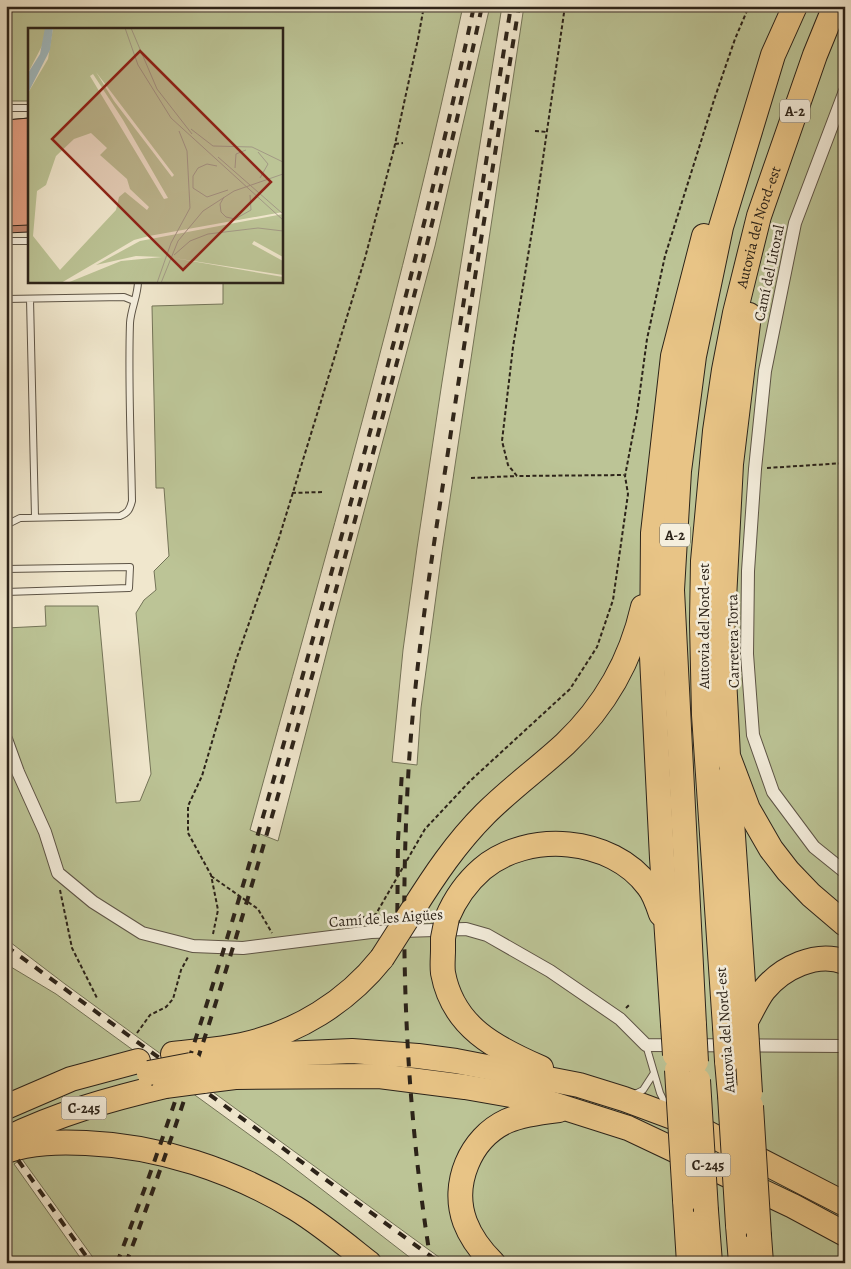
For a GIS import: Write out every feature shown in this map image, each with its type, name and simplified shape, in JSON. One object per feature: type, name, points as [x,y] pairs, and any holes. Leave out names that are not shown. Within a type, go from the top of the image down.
[{"type":"highway","name":"Autovia del Nord-est","points":[[710,1263],[693,1211],[680,1068],[684,1024],[672,590],[679,471],[694,356],[721,227],[773,55],[795,6]]},
{"type":"highway","name":"Autovia del Nord-est","points":[[741,1263],[738,1225],[744,1098],[727,1061],[739,1025],[704,715],[702,622],[704,561],[715,431],[724,370],[746,264],[759,216],[815,55],[835,6]]},
{"type":"highway","points":[[684,1024],[666,924],[652,667],[653,533],[673,356],[714,196],[730,152],[773,55]]},
{"type":"highway","points":[[759,216],[731,464],[722,638],[739,1025],[744,1098],[761,1263]]},
{"type":"highway","points":[[6,1107],[72,1079],[151,1073],[189,1067],[240,1045],[279,1034],[319,1014],[346,995],[382,958],[445,860],[469,830],[501,799],[566,744],[600,704],[621,672],[631,650],[652,574]]},
{"type":"highway","points":[[728,756],[748,809],[771,849],[788,871],[811,895],[845,924]]},
{"type":"highway","points":[[579,1085],[498,1047],[470,1026],[458,1012],[448,992],[443,972],[443,938],[447,918],[454,903],[483,868],[501,857],[522,849],[567,844],[589,848],[614,857],[632,870],[649,886],[666,924]]},
{"type":"highway","points":[[739,1025],[763,991],[787,969],[817,959],[845,962]]},
{"type":"highway","name":"C-245","points":[[6,1121],[111,1082],[236,1058],[352,1051],[418,1056],[456,1061],[579,1085],[624,1099],[686,1122],[845,1204]]},
{"type":"highway","name":"C-245","points":[[189,1067],[235,1077],[379,1076],[540,1100],[628,1128],[660,1142],[793,1206],[845,1234]]},
{"type":"highway","name":"C-245","points":[[6,1139],[42,1122],[116,1098],[151,1073]]},
{"type":"highway","points":[[493,1263],[471,1234],[462,1213],[460,1186],[463,1172],[469,1159],[485,1136],[505,1122],[525,1115],[567,1110]]},
{"type":"highway","points":[[6,1151],[32,1144],[99,1144],[145,1150],[196,1163],[238,1179],[280,1200],[313,1220],[369,1263]]},
{"type":"highway","points":[[817,1189],[845,1191]]},
{"type":"highway","points":[[671,1263],[693,1211]]},
{"type":"highway","points":[[689,1263],[693,1211]]},
{"type":"street","name":"Camí del Litoral","points":[[755,469],[765,371],[795,223],[845,91]]},
{"type":"street","name":"Carretera Torta","points":[[755,469],[748,572],[747,654],[753,736],[773,792],[814,847],[845,872]]},
{"type":"street","points":[[6,739],[18,772],[45,832],[58,873]]},
{"type":"street","name":"Camí de les Aigües","points":[[58,873],[93,902],[142,933],[193,946],[243,948],[371,932],[466,929],[487,935],[550,971],[617,1016],[646,1045]]},
{"type":"street","points":[[646,1045],[845,1046]]},
{"type":"lane","points":[[6,108],[28,108]]},
{"type":"lane","points":[[6,241],[28,241]]},
{"type":"lane","points":[[6,525],[20,518],[120,516],[126,514],[130,508],[132,501],[130,338],[131,314],[138,292],[138,282]]},
{"type":"lane","points":[[6,299],[124,297],[134,301]]},
{"type":"lane","points":[[30,299],[35,517]]},
{"type":"lane","points":[[6,569],[130,567],[128,588],[6,592]]},
{"type":"lane","points":[[646,1045],[680,1068]]},
{"type":"lane","points":[[624,1099],[680,1068]]},
{"type":"lane","points":[[673,1118],[660,1094],[680,1068]]},
{"type":"path","points":[[211,946],[218,910],[211,875],[188,832],[188,806],[202,776],[236,660],[292,494],[365,258],[395,144],[424,6]]},
{"type":"path","points":[[516,476],[508,465],[502,441],[513,348],[548,132],[565,6]]},
{"type":"path","points":[[335,937],[337,924],[343,919],[376,914],[425,829],[470,781],[570,689],[597,647],[613,600],[628,494],[625,476],[637,413],[647,339],[665,256],[720,83],[749,6]]},
{"type":"path","points":[[535,132],[548,132]]},
{"type":"path","points":[[395,144],[402,143]]},
{"type":"path","points":[[755,469],[845,463]]},
{"type":"path","points":[[470,478],[625,476]]},
{"type":"path","points":[[292,494],[322,492]]},
{"type":"path","points":[[58,873],[61,901],[72,948],[97,998]]},
{"type":"path","points":[[211,875],[258,909],[278,944]]},
{"type":"path","points":[[137,1033],[150,1015],[166,1007],[173,999],[181,970],[193,946]]},
{"type":"green space","points":[[6,6],[463,6],[440,110],[389,317],[335,523],[250,830],[278,841],[435,246],[490,6],[502,6],[417,548],[403,650],[392,762],[417,765],[421,708],[442,552],[524,6],[845,6],[845,1263],[447,1263],[6,939],[6,628],[46,626],[45,606],[98,606],[116,803],[140,801],[151,774],[136,613],[144,600],[156,590],[154,571],[169,556],[164,488],[156,488],[152,306],[223,304],[223,282],[282,282],[282,28],[28,28],[28,101],[6,101]]},
{"type":"green space","points":[[6,964],[56,994],[280,1157],[417,1263],[97,1263],[22,1159],[14,1164],[84,1263],[6,1263]]},
{"type":"building","points":[[28,118],[28,225],[6,226],[6,120]]},
{"type":"railway","points":[[117,1263],[172,1111],[197,1035],[267,804],[418,249],[474,6]]},
{"type":"railway","points":[[126,1263],[204,1040],[251,889],[316,662],[425,253],[482,6]]},
{"type":"railway","points":[[460,325],[511,6]]},
{"type":"railway","points":[[431,1263],[415,1138],[406,1013],[404,887],[409,762],[420,645],[430,568],[519,6]]},
{"type":"railway","points":[[397,948],[398,840],[402,771]]},
{"type":"railway","points":[[6,946],[440,1263]]},
{"type":"railway","points":[[18,1160],[91,1263]]}]
